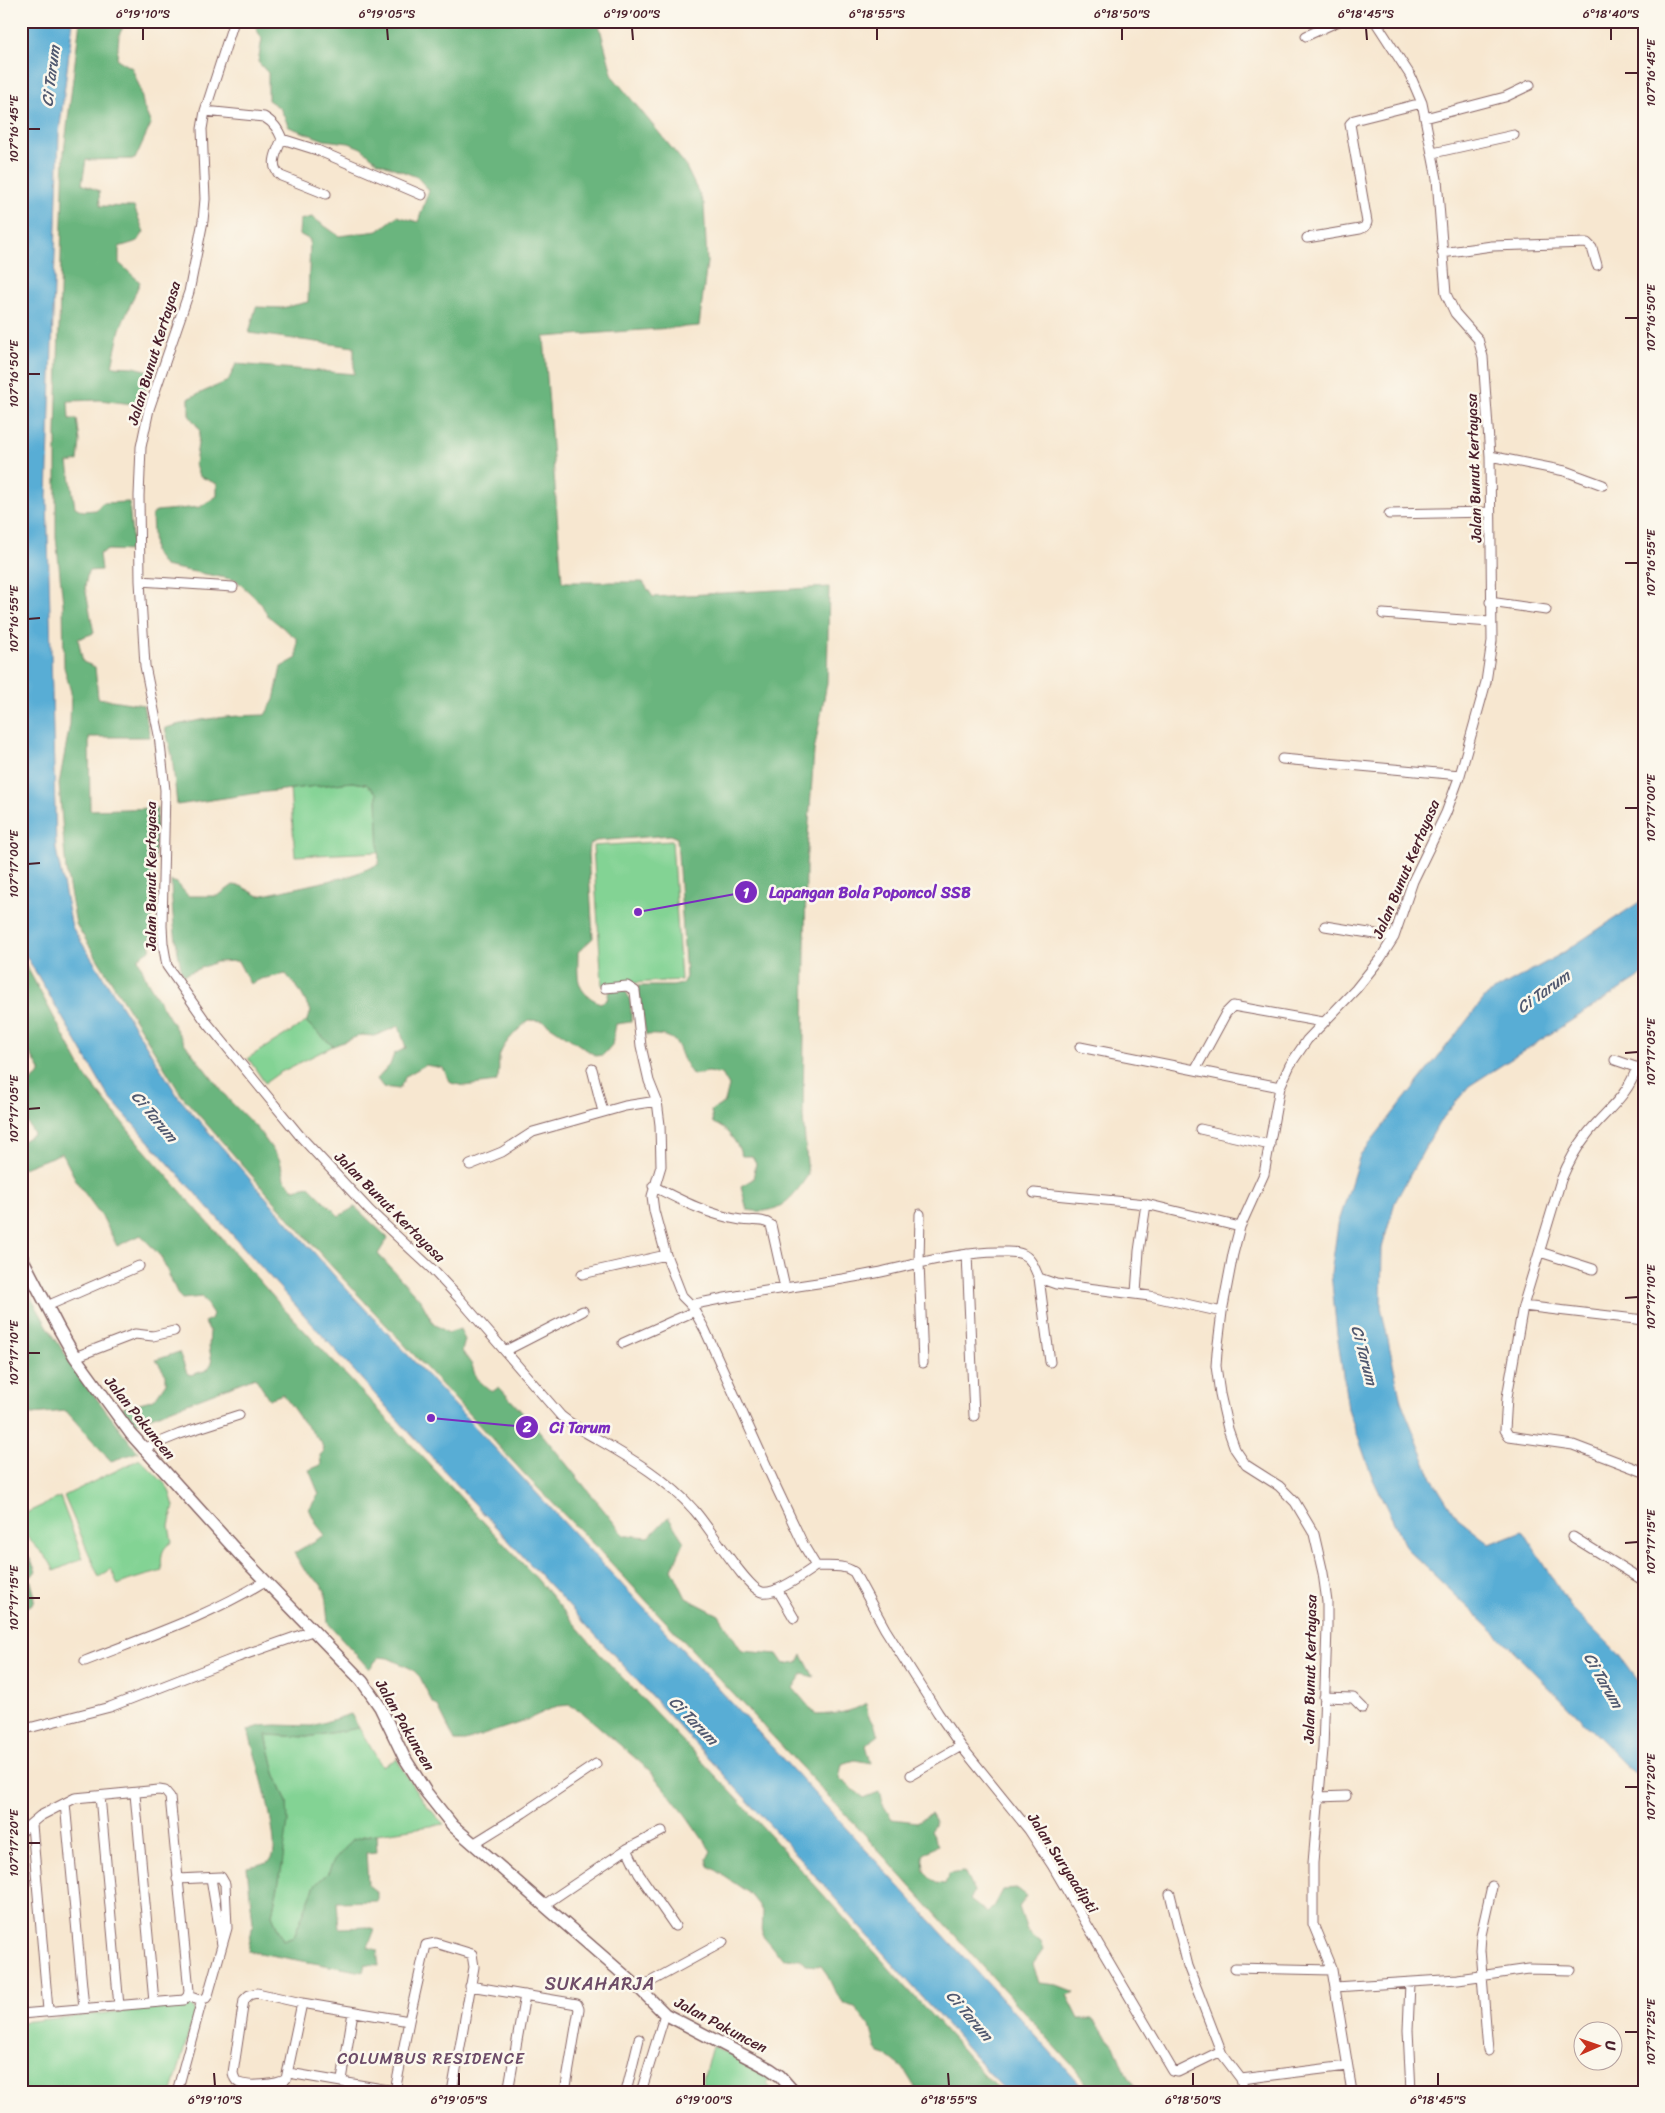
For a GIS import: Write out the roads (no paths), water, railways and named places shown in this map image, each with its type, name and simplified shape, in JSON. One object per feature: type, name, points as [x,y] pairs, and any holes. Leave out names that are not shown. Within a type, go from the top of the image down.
[{"type":"street","name":"Jalan Bunut Kertayasa","points":[[234,21],[205,111],[202,129],[205,199],[200,238],[189,292],[149,408],[141,447],[139,496],[140,581],[144,666],[159,735],[165,790],[162,926],[167,966],[204,1019],[300,1136],[370,1211],[432,1269],[506,1351],[552,1406],[571,1425],[630,1460],[677,1493],[710,1529],[741,1574],[755,1589],[762,1592],[770,1592],[776,1589]]},
{"type":"street","points":[[1306,36],[1339,21]]},
{"type":"street","name":"Jalan Bunut Kertayasa","points":[[1352,2092],[1332,1970],[1313,1924],[1313,1863],[1323,1749],[1327,1602],[1319,1552],[1314,1534],[1295,1502],[1279,1486],[1246,1465],[1235,1449],[1228,1429],[1216,1366],[1222,1312],[1240,1227],[1264,1174],[1280,1087],[1290,1065],[1307,1040],[1356,989],[1380,959],[1394,937],[1413,881],[1446,813],[1460,775],[1486,682],[1492,641],[1490,622],[1490,456],[1482,349],[1478,339],[1450,306],[1446,294],[1433,153],[1422,104],[1410,75],[1375,21]]},
{"type":"street","points":[[1425,118],[1505,97],[1530,85]]},
{"type":"street","points":[[1307,238],[1360,229],[1365,227],[1367,222],[1350,124],[1354,120],[1422,104]]},
{"type":"street","points":[[205,111],[264,117],[276,126],[282,139],[274,158],[276,173],[326,194]]},
{"type":"street","points":[[1433,153],[1514,135]]},
{"type":"street","points":[[282,139],[317,150],[422,195]]},
{"type":"street","points":[[1442,253],[1492,246],[1587,243],[1592,248],[1597,265]]},
{"type":"street","points":[[1490,456],[1565,471],[1603,485]]},
{"type":"street","points":[[1389,514],[1490,512]]},
{"type":"street","points":[[140,581],[233,587]]},
{"type":"street","points":[[1490,602],[1546,610]]},
{"type":"street","points":[[1383,614],[1490,622]]},
{"type":"street","points":[[1282,759],[1460,775]]},
{"type":"street","points":[[1326,926],[1394,937]]},
{"type":"street","points":[[605,988],[627,986],[635,991],[641,1046],[649,1081],[657,1101],[662,1150],[661,1166],[653,1186],[652,1196],[654,1211],[666,1255],[682,1296],[693,1308],[721,1361],[804,1546],[816,1566],[776,1589],[794,1618]]},
{"type":"street","points":[[1195,1070],[1226,1013],[1233,1006],[1323,1022]]},
{"type":"street","points":[[1080,1047],[1280,1087]]},
{"type":"street","points":[[1615,1060],[1641,1068],[1623,1096],[1589,1132],[1570,1161],[1561,1180],[1523,1306],[1507,1397],[1505,1430],[1507,1435],[1573,1445],[1644,1472]]},
{"type":"street","points":[[592,1069],[603,1112]]},
{"type":"street","points":[[470,1165],[502,1152],[533,1132],[625,1106],[657,1101]]},
{"type":"street","points":[[1200,1129],[1270,1145]]},
{"type":"street","points":[[653,1186],[711,1214],[741,1220],[761,1220],[771,1225],[785,1288]]},
{"type":"street","points":[[1034,1193],[1146,1204],[1240,1227]]},
{"type":"street","points":[[1136,1293],[1139,1251],[1146,1204]]},
{"type":"street","points":[[920,1214],[919,1262],[923,1363]]},
{"type":"street","points":[[623,1343],[693,1308],[741,1294],[876,1273],[919,1262],[968,1254],[1007,1252],[1022,1254],[1030,1260],[1040,1278],[1050,1362]]},
{"type":"street","points":[[1540,1252],[1593,1270]]},
{"type":"street","points":[[968,1254],[974,1416]]},
{"type":"street","points":[[582,1274],[666,1255]]},
{"type":"street","name":"Jalan Pakuncen","points":[[21,1256],[75,1357],[105,1400],[144,1449],[265,1581],[362,1681],[380,1708],[404,1757],[426,1792],[453,1826],[639,1988],[665,2014],[770,2069],[780,2076],[794,2092]]},
{"type":"street","points":[[47,1306],[139,1266]]},
{"type":"street","points":[[1040,1278],[1056,1284],[1136,1293],[1222,1312]]},
{"type":"street","points":[[1523,1306],[1644,1320]]},
{"type":"street","points":[[506,1351],[583,1311]]},
{"type":"street","points":[[75,1357],[135,1334],[159,1336],[174,1331]]},
{"type":"street","points":[[144,1449],[180,1434],[239,1415]]},
{"type":"street","points":[[1573,1537],[1644,1582]]},
{"type":"street","name":"Jalan Suryaadipti","points":[[816,1566],[838,1566],[854,1572],[910,1671],[961,1746],[1029,1830],[1052,1865],[1173,2071],[1178,2072],[1210,2055],[1222,2054]]},
{"type":"street","points":[[85,1661],[235,1600],[265,1581]]},
{"type":"street","points":[[21,1730],[110,1707],[238,1656],[312,1631]]},
{"type":"street","points":[[1324,1697],[1349,1696],[1354,1698],[1363,1708]]},
{"type":"street","points":[[912,1775],[961,1746]]},
{"type":"street","points":[[472,1844],[596,1764]]},
{"type":"street","points":[[21,1832],[32,1825],[40,1816],[75,1798],[165,1791],[170,1798],[189,1991],[188,1996],[184,2000],[48,2010],[21,2014]]},
{"type":"street","points":[[135,1794],[154,2002]]},
{"type":"street","points":[[100,1796],[118,2006]]},
{"type":"street","points":[[1318,1797],[1346,1796]]},
{"type":"street","points":[[65,1802],[84,2008]]},
{"type":"street","points":[[32,1825],[48,2010]]},
{"type":"street","points":[[544,1905],[627,1849],[662,1831]]},
{"type":"street","points":[[627,1849],[639,1874],[675,1926]]},
{"type":"street","points":[[211,1878],[222,1946]]},
{"type":"street","points":[[177,1879],[221,1878],[226,1884],[227,1928],[208,1995],[202,2000],[177,2092]]},
{"type":"street","points":[[1488,2051],[1480,1935],[1492,1886]]},
{"type":"street","points":[[1170,1894],[1188,1966],[1222,2054],[1241,2079],[1244,2092]]},
{"type":"street","points":[[639,1988],[724,1942]]},
{"type":"street","points":[[289,2072],[398,2091],[409,2021],[426,1945],[436,1944],[472,1954],[474,1967],[452,2092]]},
{"type":"street","points":[[1235,1968],[1332,1970]]},
{"type":"street","points":[[1335,1987],[1410,1983],[1529,1970],[1571,1970]]},
{"type":"street","points":[[1410,1983],[1408,2030],[1411,2092]]},
{"type":"street","points":[[470,1986],[574,2003],[579,2009],[566,2092]]},
{"type":"street","points":[[302,2003],[286,2079],[280,2083],[240,2083],[235,2079],[233,2073],[244,2000],[249,1995],[257,1993],[302,2003],[409,2021]]},
{"type":"street","points":[[508,2092],[525,1995]]},
{"type":"street","points":[[188,1996],[202,2000]]},
{"type":"street","points":[[342,2080],[353,2012]]},
{"type":"street","points":[[641,2092],[665,2014]]},
{"type":"street","points":[[626,2092],[639,2039]]},
{"type":"street","points":[[1241,2079],[1347,2066]]},
{"type":"water","points":[[21,21],[73,21],[59,134],[47,497],[56,849],[72,927],[179,1098],[339,1281],[707,1676],[1087,2092],[1006,2092],[780,1836],[407,1430],[109,1097],[21,947]]},
{"type":"water","points":[[1644,899],[1644,974],[1469,1086],[1439,1123],[1395,1202],[1382,1248],[1381,1307],[1401,1401],[1432,1478],[1457,1518],[1490,1544],[1523,1531],[1569,1605],[1618,1654],[1644,1689],[1644,1783],[1495,1633],[1406,1548],[1373,1479],[1348,1409],[1337,1334],[1331,1273],[1338,1225],[1360,1155],[1487,995],[1561,954]]},
{"type":"place","name":"Lapangan Bola Poponcol SSB","points":[[638,912]]},
{"type":"place","name":"Ci Tarum","points":[[431,1418]]},
{"type":"district","name":"SUKAHARJA","points":[[600,1984]]},
{"type":"district","name":"COLUMBUS RESIDENCE","points":[[431,2058]]}]
